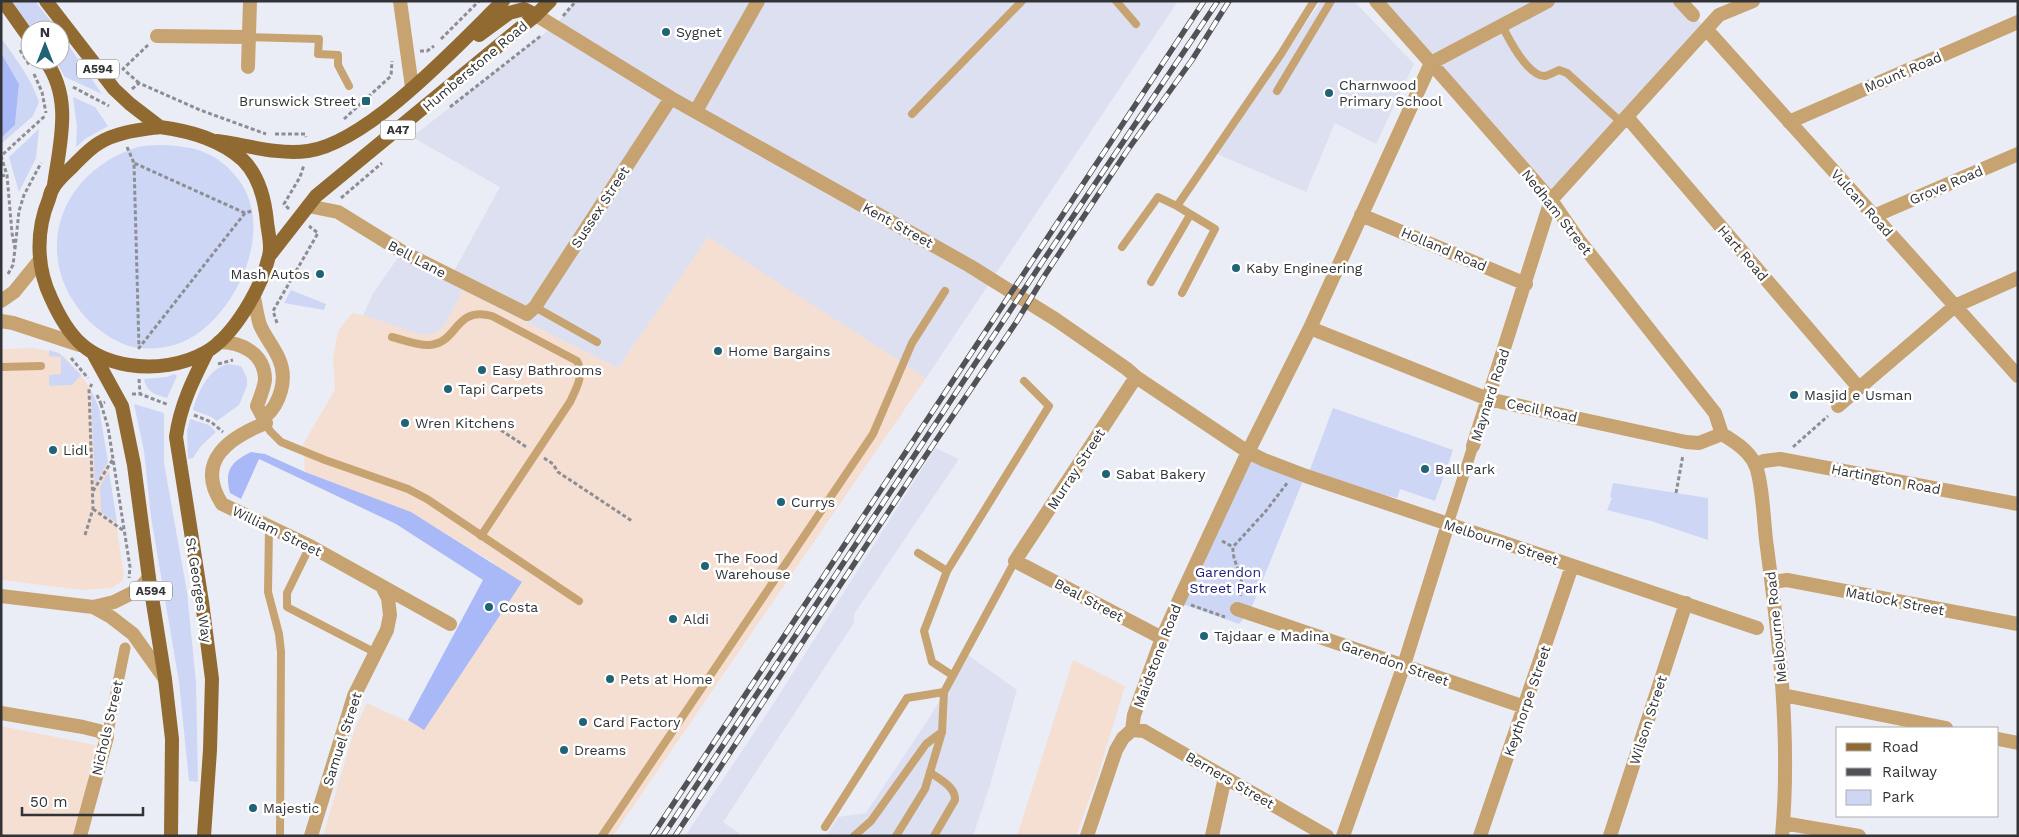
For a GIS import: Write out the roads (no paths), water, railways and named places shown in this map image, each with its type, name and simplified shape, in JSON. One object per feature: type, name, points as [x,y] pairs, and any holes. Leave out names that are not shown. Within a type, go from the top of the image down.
[{"type":"main road","points":[[3,1],[20,25]]},
{"type":"main road","name":"A594","points":[[46,1],[114,89],[160,127]]},
{"type":"main road","name":"Humberstone Road","points":[[214,140],[284,152],[327,146],[350,135],[437,66],[503,1]]},
{"type":"main road","name":"Humberstone Road","points":[[270,255],[316,196],[536,15],[550,1]]},
{"type":"main road","name":"A47","points":[[437,66],[509,13],[524,9],[536,15]]},
{"type":"main road","name":"A594","points":[[53,70],[60,90],[63,124],[54,186]]},
{"type":"main road","points":[[160,127],[186,130],[214,140],[243,160],[257,178],[266,207],[270,255],[254,298],[242,316],[219,342],[207,352],[191,359],[167,366],[139,366],[118,363],[94,354],[80,345],[62,322],[49,293],[40,260],[39,241],[42,215],[54,186],[87,152],[100,143],[121,133],[160,127]]},
{"type":"main road","name":"St Georges Way","points":[[204,836],[207,815],[212,679],[176,437],[184,400],[207,352]]},
{"type":"main road","name":"A594","points":[[94,354],[122,406],[134,465],[149,578],[166,679],[172,739],[171,836]]},
{"type":"street","points":[[248,67],[250,1]]},
{"type":"street","points":[[400,1],[412,87]]},
{"type":"street","points":[[696,111],[758,1]]},
{"type":"street","name":"Nedham Street","points":[[1376,1],[1551,200],[1578,239],[1715,413],[1722,434]]},
{"type":"street","points":[[1431,63],[1548,1]]},
{"type":"street","points":[[1680,1],[1693,15]]},
{"type":"street","name":"Maynard Road","points":[[1343,836],[1404,665],[1551,200],[1719,15],[1753,1]]},
{"type":"street","name":"Kent Street","points":[[536,15],[671,98],[970,266],[1055,319],[1136,377],[1248,452]]},
{"type":"street","name":"Mount Road","points":[[1789,122],[2018,22]]},
{"type":"street","name":"Vulcan Road","points":[[1707,30],[2018,376]]},
{"type":"street","points":[[157,36],[248,37]]},
{"type":"street","name":"Maidstone Road","points":[[1087,836],[1116,750],[1123,738],[1132,730],[1134,715],[1162,638],[1248,452],[1310,328],[1431,63]]},
{"type":"street","name":"Sussex Street","points":[[531,310],[671,98]]},
{"type":"street","name":"Hart Road","points":[[1624,120],[1859,388]]},
{"type":"street","name":"Grove Road","points":[[1874,216],[2018,154]]},
{"type":"street","name":"Bell Lane","points":[[308,206],[333,210],[401,251],[531,310]]},
{"type":"street","name":"Holland Road","points":[[1361,215],[1526,284]]},
{"type":"street","points":[[1,301],[14,292],[40,260]]},
{"type":"street","points":[[1838,406],[1955,306],[2018,278]]},
{"type":"street","name":"William Street","points":[[254,298],[260,323],[280,360],[282,370],[280,392],[273,410],[265,420],[232,440],[216,455],[212,469],[215,494],[222,504],[310,546],[382,588],[450,624]]},
{"type":"street","points":[[1,321],[13,323],[80,345]]},
{"type":"street","name":"Cecil Road","points":[[1310,328],[1488,399],[1686,442],[1699,443],[1722,434]]},
{"type":"street","points":[[219,342],[232,342],[252,351],[263,367],[265,380],[257,406],[265,420]]},
{"type":"street","name":"Murray Street","points":[[1015,561],[1136,377]]},
{"type":"street","name":"Melbourne Road","points":[[1722,434],[1743,447],[1755,465],[1772,582],[1782,694],[1785,759],[1783,829]]},
{"type":"street","name":"Melbourne Street","points":[[1248,452],[1292,471],[1757,628]]},
{"type":"street","name":"Hartington Road","points":[[1755,465],[1764,461],[1780,459],[2018,504]]},
{"type":"street","name":"Beal Street","points":[[1015,561],[1162,638]]},
{"type":"street","name":"Keythorpe Street","points":[[1480,836],[1572,566]]},
{"type":"street","points":[[1,596],[93,607],[114,602],[138,590],[149,578]]},
{"type":"street","name":"Matlock Street","points":[[1772,582],[1787,580],[2018,624]]},
{"type":"street","name":"Samuel Street","points":[[311,836],[354,696],[387,630],[390,615],[388,598],[382,588]]},
{"type":"street","name":"Wilson Street","points":[[1610,836],[1686,603]]},
{"type":"street","points":[[93,607],[111,617],[134,634],[166,679]]},
{"type":"street","name":"Garendon Street","points":[[1237,609],[1525,707]]},
{"type":"street","name":"Nichols Street","points":[[80,836],[107,736],[125,648]]},
{"type":"street","points":[[1782,694],[1941,727]]},
{"type":"street","points":[[1,713],[82,727],[99,731],[107,736]]},
{"type":"street","name":"Berners Street","points":[[1132,730],[1144,731],[1327,836]]},
{"type":"street","points":[[1999,739],[2018,743]]},
{"type":"street","points":[[1212,836],[1225,778]]},
{"type":"street","points":[[1783,829],[1859,836]]},
{"type":"lane","points":[[912,114],[1022,1]]},
{"type":"lane","points":[[1116,1],[1136,24]]},
{"type":"lane","points":[[1177,206],[1281,54],[1314,1]]},
{"type":"lane","points":[[1277,91],[1331,1]]},
{"type":"lane","points":[[1502,25],[1511,44],[1537,74],[1545,76],[1559,70],[1567,72],[1624,120]]},
{"type":"lane","points":[[248,37],[319,39],[318,54],[338,55],[338,66],[349,86]]},
{"type":"lane","points":[[1122,247],[1158,197],[1215,229],[1182,292]]},
{"type":"lane","points":[[1151,282],[1190,215]]},
{"type":"lane","points":[[602,836],[873,434],[912,344],[945,291]]},
{"type":"lane","points":[[531,310],[597,342]]},
{"type":"lane","points":[[392,337],[430,345],[445,340],[459,323],[469,316],[481,313],[492,316],[577,361],[581,372],[570,402],[481,536]]},
{"type":"lane","points":[[1,367],[41,366]]},
{"type":"lane","points":[[952,675],[932,662],[924,631],[947,571],[1049,406],[1024,381]]},
{"type":"lane","points":[[265,420],[270,431],[281,442],[427,499],[579,601]]},
{"type":"lane","points":[[269,527],[268,592],[277,625],[281,652],[280,836]]},
{"type":"lane","points":[[310,546],[287,593],[287,607],[376,653]]},
{"type":"lane","points":[[918,553],[947,571]]},
{"type":"lane","points":[[896,836],[925,789],[942,732],[944,692],[1015,561]]},
{"type":"lane","points":[[825,827],[907,698],[944,692]]},
{"type":"lane","points":[[854,836],[871,821],[926,744],[942,732]]},
{"type":"lane","points":[[930,772],[956,794],[955,800],[934,836]]},
{"type":"railway","points":[[652,836],[1204,1]]},
{"type":"railway","points":[[663,836],[1037,270],[1218,1]]},
{"type":"railway","points":[[675,836],[912,476],[1017,321],[1127,151],[1192,60],[1229,1]]},
{"type":"place","name":"Sygnet","points":[[666,32]]},
{"type":"place","name":"Charnwood Primary School","points":[[1329,93]]},
{"type":"place","name":"Brunswick Street","points":[[366,101]]},
{"type":"place","name":"Kaby Engineering","points":[[1236,268]]},
{"type":"place","name":"Mash Autos","points":[[320,274]]},
{"type":"place","name":"Home Bargains","points":[[718,351]]},
{"type":"place","name":"Easy Bathrooms","points":[[482,370]]},
{"type":"place","name":"Tapi Carpets","points":[[448,389]]},
{"type":"place","name":"Masjid e Usman","points":[[1794,395]]},
{"type":"place","name":"Wren Kitchens","points":[[405,423]]},
{"type":"place","name":"Lidl","points":[[53,450]]},
{"type":"place","name":"Ball Park","points":[[1425,469]]},
{"type":"place","name":"Sabat Bakery","points":[[1106,474]]},
{"type":"place","name":"Currys","points":[[781,502]]},
{"type":"place","name":"The Food Warehouse","points":[[705,566]]},
{"type":"place","name":"Costa","points":[[489,607]]},
{"type":"place","name":"Aldi","points":[[673,619]]},
{"type":"place","name":"Tajdaar e Madina","points":[[1204,636]]},
{"type":"place","name":"Pets at Home","points":[[610,679]]},
{"type":"place","name":"Card Factory","points":[[583,722]]},
{"type":"place","name":"Dreams","points":[[564,750]]},
{"type":"place","name":"Majestic","points":[[253,808]]},
{"type":"park label","name":"Garendon Street Park","points":[[1228,580]]}]
